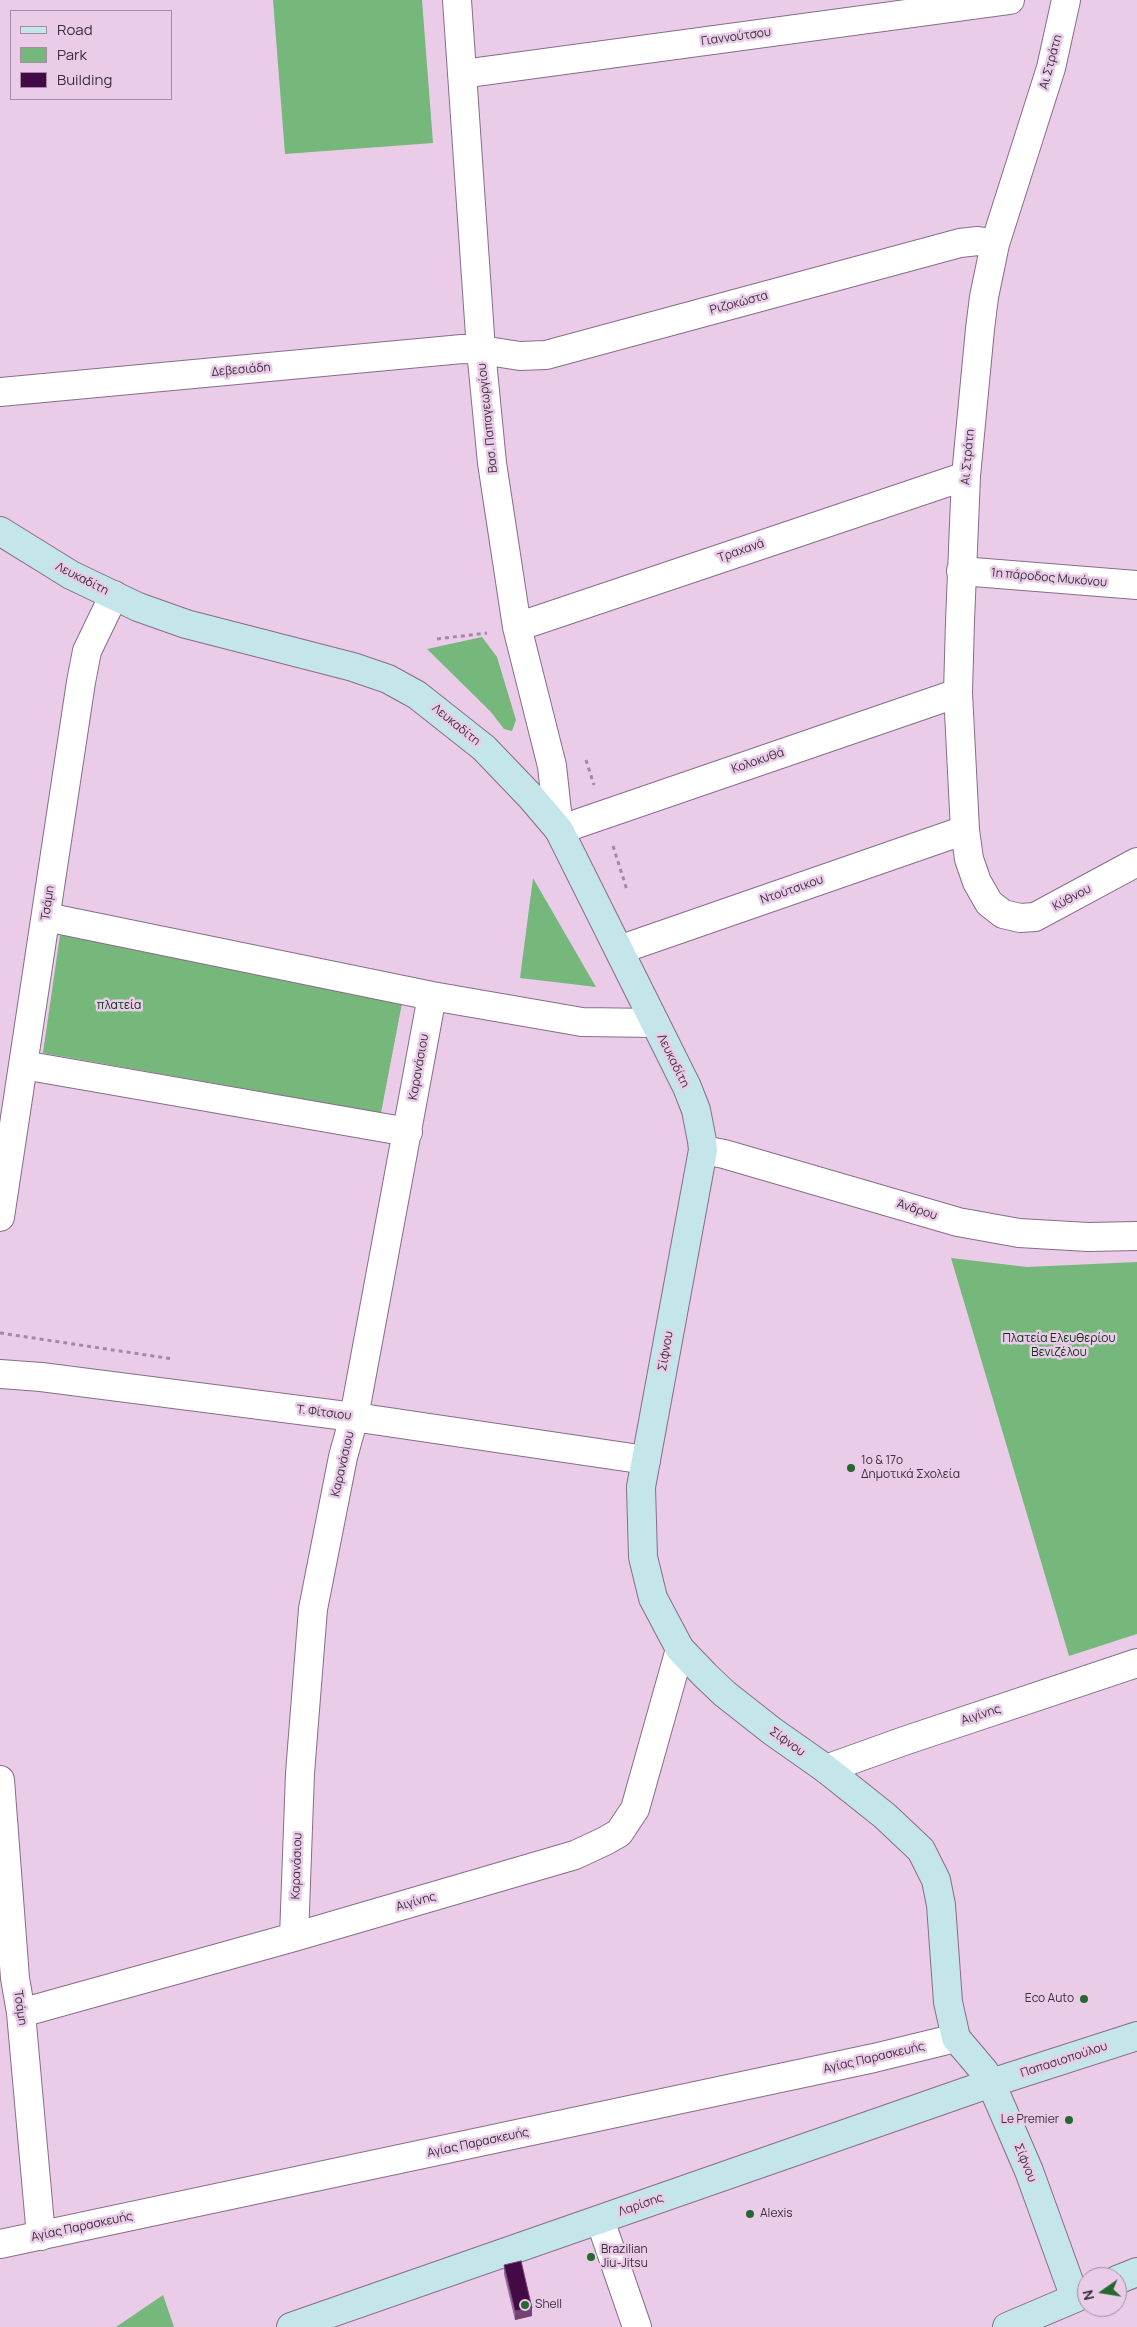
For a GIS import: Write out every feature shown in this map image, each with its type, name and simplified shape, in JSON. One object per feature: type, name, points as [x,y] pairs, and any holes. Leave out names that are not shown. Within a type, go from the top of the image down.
[{"type":"street","name":"Βασ. Παπαγεωργίου","points":[[457,0],[481,350],[492,463],[506,570],[517,627],[552,766],[559,830]]},
{"type":"street","name":"Γιαννούτσου","points":[[462,74],[1010,0]]},
{"type":"street","name":"Αι Στράτη","points":[[1003,914],[989,903],[976,882],[969,859],[965,830],[958,693],[966,476],[984,297],[995,244],[1051,68],[1066,0]]},
{"type":"street","name":"Ριζοκώστα","points":[[481,350],[520,356],[546,355],[960,243],[978,241],[995,244]]},
{"type":"street","name":"Δεβεσιάδη","points":[[0,392],[462,349],[481,350]]},
{"type":"street","name":"Τραχανά","points":[[517,627],[966,476]]},
{"type":"street","name":"Λευκαδίτη","points":[[0,531],[71,575],[138,607],[186,624],[353,668],[396,683],[417,695],[484,748],[559,830],[687,1088],[700,1124],[703,1150]]},
{"type":"street","name":"1η πάροδος Μυκόνου","points":[[961,571],[1137,585]]},
{"type":"street","name":"Τσάμη","points":[[0,1217],[87,651],[114,595]]},
{"type":"street","name":"Κολοκυθά","points":[[559,830],[958,693]]},
{"type":"street","name":"Ντούτσικου","points":[[618,950],[965,830]]},
{"type":"street","name":"Κύθνου","points":[[1003,914],[1020,918],[1035,917],[1137,862]]},
{"type":"street","points":[[46,918],[432,996],[582,1022],[655,1023]]},
{"type":"street","name":"Καρανάσιου","points":[[294,1938],[300,1773],[312,1609],[343,1457],[354,1417],[432,996]]},
{"type":"street","points":[[23,1065],[408,1132]]},
{"type":"street","name":"Άνδρου","points":[[703,1150],[734,1156],[958,1222],[1019,1233],[1088,1237],[1137,1236]]},
{"type":"street","name":"Σίφνου","points":[[703,1150],[641,1488],[643,1557],[653,1598],[680,1649],[725,1694],[826,1769],[906,1834],[921,1850],[936,1880],[941,1905],[947,1992],[956,2038],[984,2071],[991,2083],[1077,2285]]},
{"type":"street","name":"Τ. Φίτσιου","points":[[0,1374],[41,1377],[354,1417],[646,1460]]},
{"type":"street","name":"Αιγίνης","points":[[21,2013],[294,1938],[575,1855],[619,1833],[634,1809],[680,1649]]},
{"type":"street","name":"Αιγίνης","points":[[826,1769],[904,1740],[1137,1663]]},
{"type":"street","name":"Τσάμη","points":[[0,1780],[8,1979],[21,2013],[41,2236]]},
{"type":"street","name":"Παπασιοπούλου","points":[[991,2083],[1137,2036]]},
{"type":"street","name":"Αγίας Παρασκευής","points":[[0,2244],[865,2060],[956,2038]]},
{"type":"street","name":"Λαρίσης","points":[[291,2327],[991,2083]]},
{"type":"street","points":[[600,2220],[637,2327]]},
{"type":"street","points":[[1007,2327],[1077,2297]]},
{"type":"path","points":[[437,639],[468,636]]},
{"type":"path","points":[[583,752],[644,941]]},
{"type":"path","points":[[0,1333],[174,1359]]},
{"type":"green space","points":[[273,0],[422,0],[433,143],[285,154]]},
{"type":"green space","points":[[482,637],[497,657],[516,720],[512,731],[504,729],[491,712],[427,649]]},
{"type":"green space","points":[[533,878],[596,987],[520,978]]},
{"type":"green space","name":"πλατεία","points":[[60,935],[403,998],[381,1113],[43,1053]]},
{"type":"green space","name":"Πλατεία Ελευθερίου Βενιζέλου","points":[[951,1258],[1027,1267],[1137,1262],[1137,1634],[1069,1656]]},
{"type":"green space","points":[[163,2295],[174,2327],[116,2327]]},
{"type":"building","points":[[521,2261],[532,2308],[515,2311],[504,2265]]},
{"type":"place","name":"1ο & 17ο Δημοτικά Σχολεία","points":[[851,1468]]},
{"type":"place","name":"Eco Auto","points":[[1084,1999]]},
{"type":"place","name":"Le Premier","points":[[1069,2120]]},
{"type":"place","name":"Alexis","points":[[750,2214]]},
{"type":"place","name":"Brazilian Jiu-Jitsu","points":[[591,2257]]},
{"type":"place","name":"Shell","points":[[525,2305]]}]
